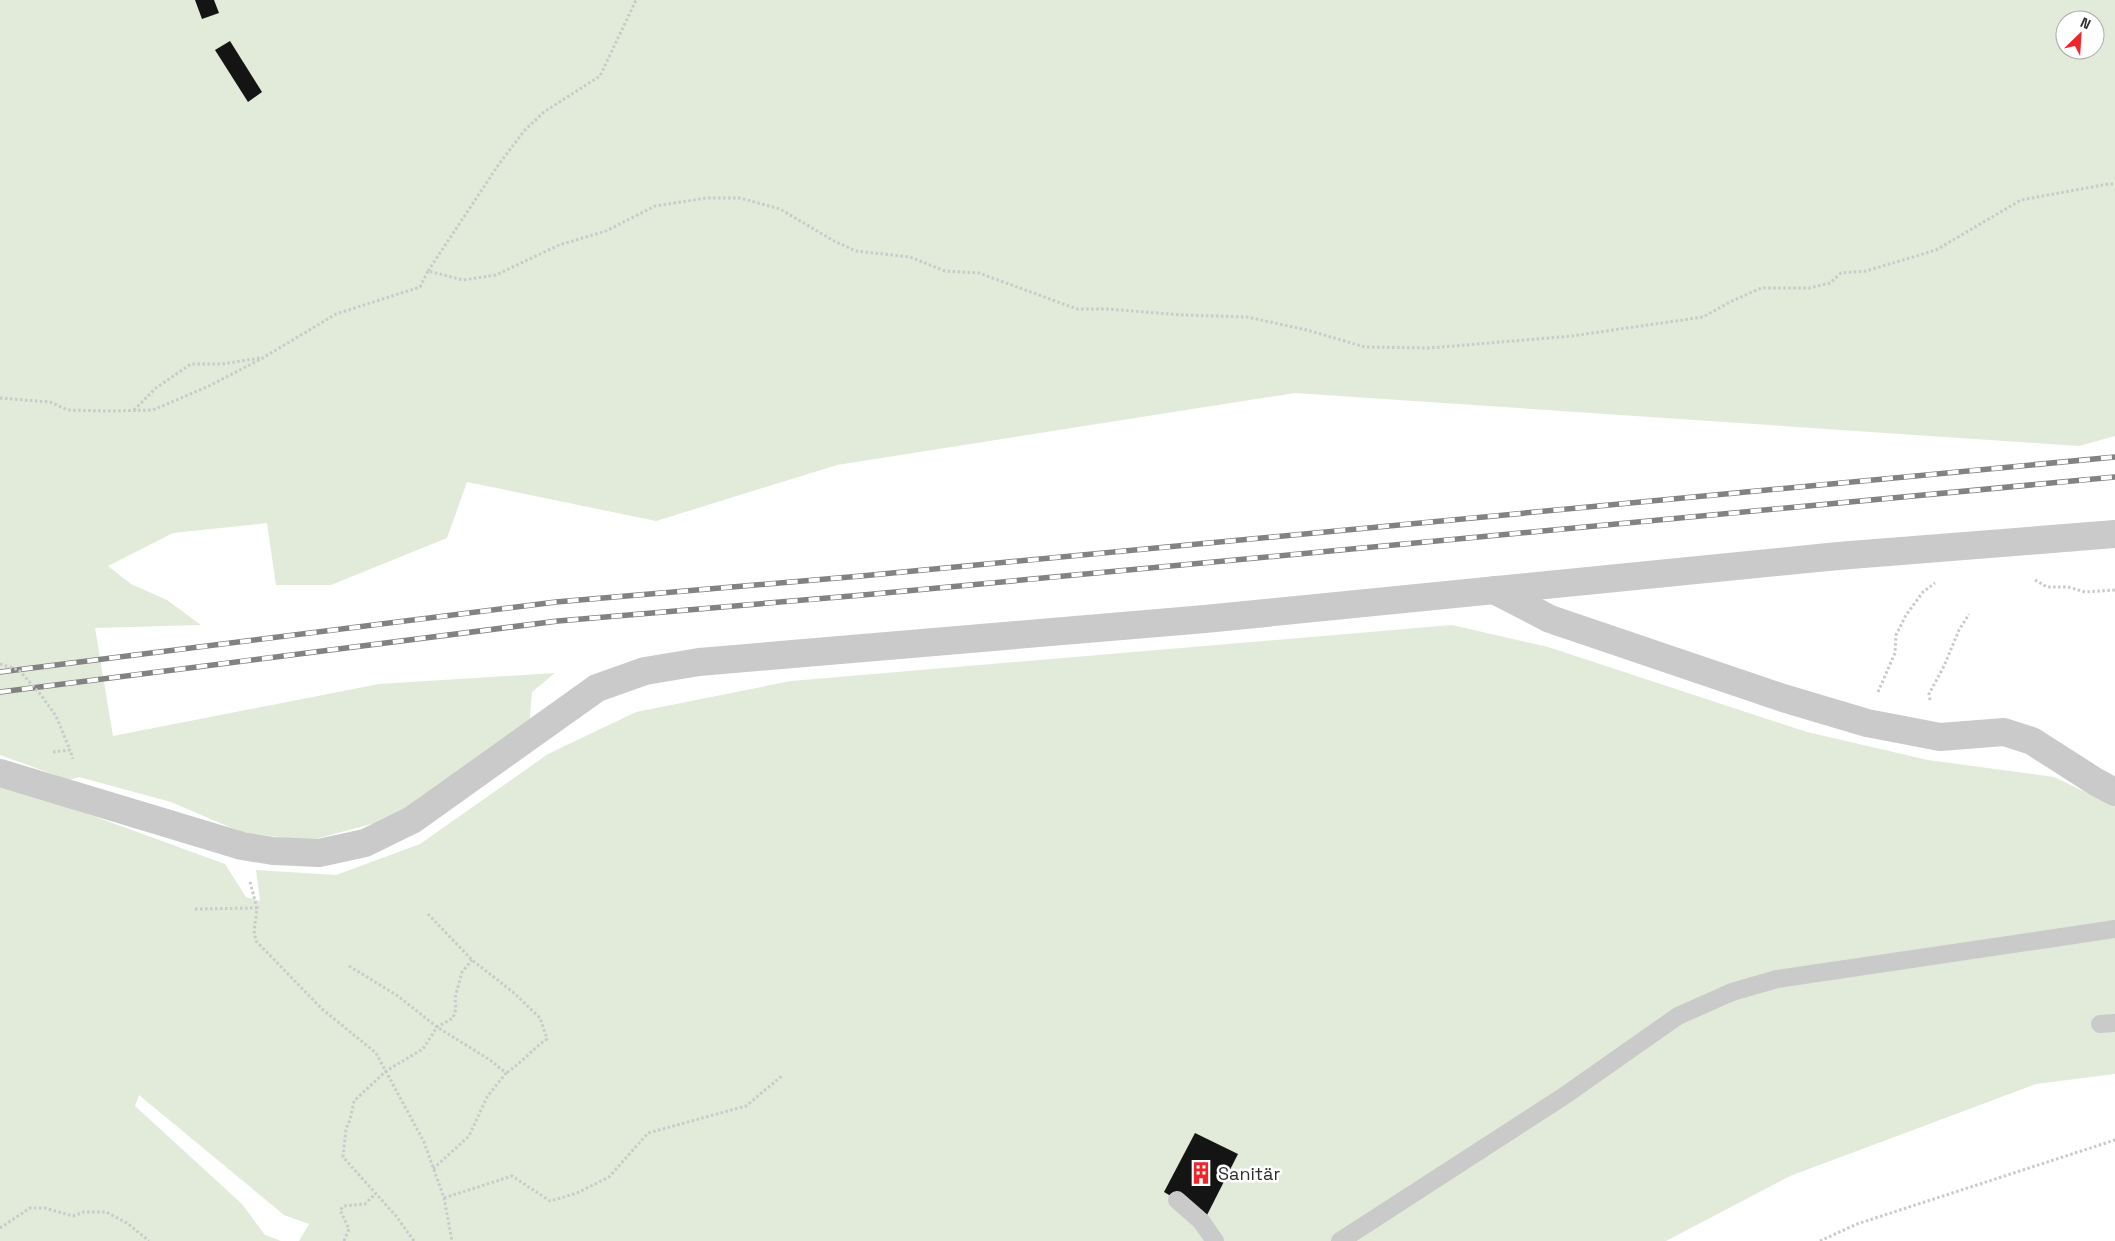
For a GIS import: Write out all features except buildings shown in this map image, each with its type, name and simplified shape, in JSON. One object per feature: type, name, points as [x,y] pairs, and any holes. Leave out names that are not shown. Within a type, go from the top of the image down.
[{"type":"street","points":[[0,773],[242,846],[274,851],[319,854],[365,843],[412,820],[597,688],[645,671],[699,662],[1205,619],[1838,556],[2115,534]]},
{"type":"street","points":[[1494,590],[1550,619],[1783,698],[1867,723],[1940,737],[2004,732],[2032,740],[2096,782],[2115,792]]},
{"type":"lane","points":[[1340,1241],[1564,1096],[1678,1016],[1732,992],[1777,979],[2115,929]]},
{"type":"lane","points":[[1177,1200],[1201,1221],[1215,1241]]},
{"type":"path","points":[[0,398],[50,402],[68,410],[153,410],[209,386],[266,356],[336,314],[420,287],[428,271],[499,164],[524,131],[544,112],[600,76],[636,0]]},
{"type":"path","points":[[428,271],[462,280],[496,275],[559,245],[606,231],[655,206],[707,198],[740,198],[780,209],[834,241],[856,251],[910,257],[945,272],[978,273],[1078,310],[1107,309],[1183,315],[1247,317],[1308,330],[1365,347],[1430,348],[1572,336],[1702,317],[1761,288],[1809,288],[1830,283],[1841,273],[1866,271],[1936,250],[2021,200],[2115,184]]},
{"type":"path","points":[[133,411],[156,388],[191,364],[245,362],[266,356]]},
{"type":"path","points":[[2035,580],[2047,587],[2068,587],[2085,592],[2115,590]]},
{"type":"path","points":[[1867,723],[1881,681],[1894,653],[1896,635],[1906,616],[1923,592],[1938,581]]},
{"type":"path","points":[[1940,737],[1929,694],[1968,614]]},
{"type":"path","points":[[0,664],[19,670],[41,695],[56,716],[70,750]]},
{"type":"path","points":[[242,846],[245,865],[258,908],[254,931],[256,941],[322,1009],[376,1053],[424,1142],[444,1198],[452,1241]]},
{"type":"path","points":[[195,909],[258,908]]},
{"type":"path","points":[[428,914],[472,960],[514,993],[540,1018],[547,1038],[533,1048],[521,1064],[506,1073],[487,1096],[469,1136],[434,1169]]},
{"type":"path","points":[[414,1241],[344,1157],[345,1138],[354,1101],[386,1071],[423,1049],[437,1027],[452,1018],[456,1009],[454,998],[462,972],[472,960]]},
{"type":"path","points":[[349,966],[398,996],[437,1027],[490,1060],[506,1073]]},
{"type":"path","points":[[444,1198],[512,1176],[550,1202],[577,1193],[609,1177],[648,1132],[746,1106],[783,1075]]},
{"type":"path","points":[[1820,1241],[1857,1224],[2115,1140]]},
{"type":"path","points":[[344,1241],[349,1229],[340,1210],[344,1206],[365,1204],[375,1194]]},
{"type":"path","points":[[0,1228],[30,1208],[45,1208],[73,1216],[84,1212],[106,1212],[127,1223],[149,1241]]},
{"type":"green space","points":[[0,0],[2115,0],[2115,436],[2079,446],[1295,393],[837,465],[656,521],[467,482],[447,538],[331,585],[276,585],[267,523],[173,533],[108,566],[131,584],[167,600],[201,625],[95,628],[113,736],[379,684],[555,673],[532,692],[529,728],[405,815],[308,841],[241,832],[171,802],[79,777],[69,780],[0,755]]},
{"type":"green space","points":[[1452,625],[1548,647],[1807,732],[1928,760],[2054,777],[2115,806],[2115,1074],[2036,1084],[1790,1176],[1666,1241],[299,1241],[309,1224],[284,1215],[139,1095],[135,1106],[242,1204],[265,1235],[281,1241],[0,1241],[0,782],[225,864],[246,897],[260,901],[256,870],[336,875],[420,844],[548,754],[636,712],[791,681]]},
{"type":"railway","points":[[0,672],[556,602],[861,576],[2115,457]]},
{"type":"railway","points":[[0,692],[558,621],[863,595],[2115,477]]},
{"type":"place","name":"Sanitär","points":[[1201,1173]]}]
